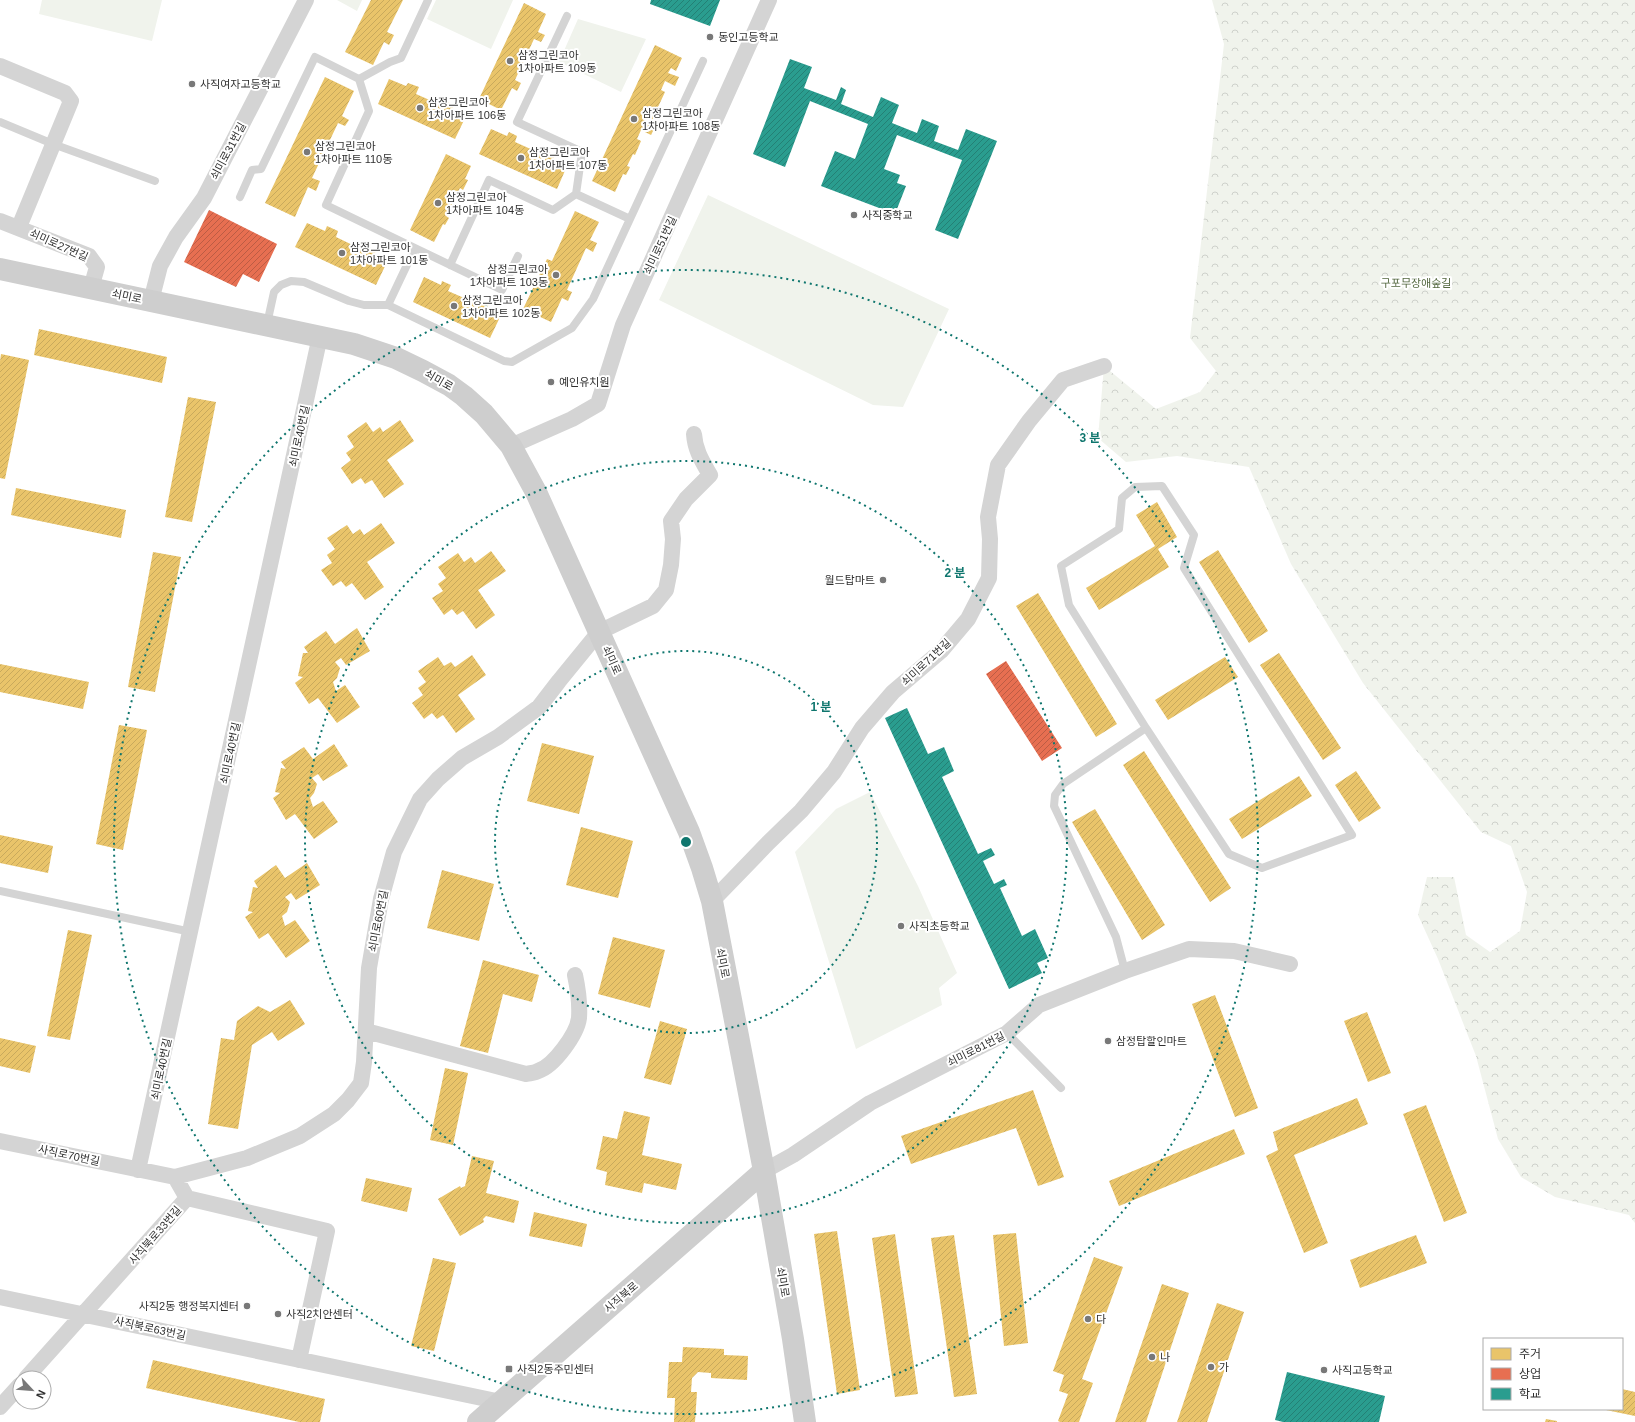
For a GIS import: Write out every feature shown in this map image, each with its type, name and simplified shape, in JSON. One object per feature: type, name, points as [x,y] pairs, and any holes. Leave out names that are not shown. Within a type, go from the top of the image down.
[{"type":"main road","name":"쇠미로","points":[[0,269],[320,336],[354,344],[390,356],[424,371],[449,385],[484,414],[511,446],[536,492],[688,832],[702,868],[712,901],[764,1171],[793,1340],[805,1422]]},
{"type":"main road","name":"사직북로","points":[[478,1422],[764,1171]]},
{"type":"street","name":"쇠미로31번길","points":[[152,301],[160,266],[176,237],[204,198],[306,0]]},
{"type":"street","name":"쇠미로51번길","points":[[511,446],[572,419],[598,404],[623,325],[770,0]]},
{"type":"street","name":"쇠미로27번길","points":[[0,66],[65,93],[71,101],[19,227]]},
{"type":"street","name":"쇠미로27번길","points":[[0,221],[19,227],[89,256],[97,267],[91,288]]},
{"type":"street","name":"쇠미로40번길","points":[[138,1170],[320,336]]},
{"type":"street","name":"쇠미로71번길","points":[[712,901],[801,811],[834,772],[862,728],[893,692],[941,651],[968,619],[989,578],[990,539],[988,517],[998,465],[1029,421],[1064,380],[1104,366]]},
{"type":"street","points":[[599,632],[653,606],[666,590],[671,565],[673,539],[671,521],[686,499],[710,475],[699,457],[694,434]]},
{"type":"street","name":"쇠미로60번길","points":[[175,1177],[247,1158],[300,1136],[334,1114],[348,1100],[360,1083],[364,1062],[369,968],[380,899],[394,852],[420,799],[462,758],[498,737],[539,707],[599,632]]},
{"type":"street","name":"쇠미로81번길","points":[[764,1171],[793,1155],[870,1103],[1007,1033],[1039,1005],[1125,971],[1189,949],[1234,951],[1290,964]]},
{"type":"street","points":[[366,1031],[526,1074],[539,1071],[551,1063],[562,1050],[572,1035],[579,1020],[579,992],[574,975]]},
{"type":"street","name":"사직로70번길","points":[[0,1141],[175,1177]]},
{"type":"street","points":[[175,1177],[187,1198]]},
{"type":"street","name":"사직북로33번길","points":[[33,1370],[187,1198],[327,1231],[299,1360]]},
{"type":"street","name":"사직북로63번길","points":[[0,1297],[501,1402]]},
{"type":"street","points":[[0,1407],[12,1394]]},
{"type":"lane","points":[[359,79],[390,62],[401,58],[428,0]]},
{"type":"lane","points":[[450,264],[489,180],[553,210],[576,194],[582,152],[517,122],[567,16]]},
{"type":"lane","points":[[240,197],[252,170],[261,169],[315,57],[359,79],[368,111],[326,205],[502,290],[518,256]]},
{"type":"lane","points":[[267,325],[274,292],[281,285],[291,281],[304,282],[349,301],[364,305],[388,306],[504,361],[512,362],[572,328],[583,315],[593,299],[703,61]]},
{"type":"lane","points":[[0,122],[53,144],[155,181]]},
{"type":"lane","points":[[576,194],[630,219]]},
{"type":"lane","points":[[388,306],[415,248]]},
{"type":"lane","points":[[1162,486],[1194,535],[1184,568],[1352,835],[1262,868],[1229,854],[1146,728],[1069,605],[1061,566],[1119,529],[1122,498],[1135,487],[1162,486]]},
{"type":"lane","points":[[1125,971],[1116,937],[1054,806],[1055,795],[1063,784],[1146,728]]},
{"type":"lane","points":[[0,891],[191,932]]},
{"type":"lane","points":[[1007,1033],[1062,1088]]},
{"type":"green space","points":[[42,0],[162,0],[152,41],[39,14]]},
{"type":"green space","points":[[337,0],[362,0],[357,11]]},
{"type":"green space","points":[[436,0],[513,0],[491,49],[427,19]]},
{"type":"green space","name":"구포무장애숲길","points":[[1212,0],[1635,0],[1635,1223],[1629,1215],[1555,1197],[1521,1177],[1498,1139],[1476,1056],[1438,959],[1418,915],[1427,877],[1454,877],[1466,935],[1490,952],[1520,931],[1527,892],[1511,846],[1481,832],[1363,683],[1291,564],[1249,467],[1177,456],[1126,462],[1098,438],[1104,366],[1156,409],[1200,392],[1216,371],[1190,338],[1224,44]]},
{"type":"green space","points":[[578,19],[646,39],[621,92],[559,62]]},
{"type":"green space","points":[[708,195],[949,309],[903,407],[873,405],[659,300]]},
{"type":"green space","points":[[870,792],[918,886],[957,973],[939,988],[942,1005],[856,1049],[795,852],[836,809]]},
{"type":"building: 주거","points":[[371,0],[403,0],[387,32],[394,35],[389,45],[384,42],[373,65],[345,52]]},
{"type":"building: 주거","name":"삼정그린코아 1차아파트 109동","points":[[524,3],[546,14],[538,32],[545,35],[541,42],[534,39],[515,80],[521,83],[517,91],[512,88],[501,110],[479,99]]},
{"type":"building: 주거","name":"삼정그린코아 1차아파트 108동","points":[[655,45],[682,58],[676,71],[671,68],[668,73],[679,77],[675,86],[665,81],[661,90],[665,92],[652,120],[647,118],[646,121],[656,125],[651,135],[641,130],[637,139],[641,141],[635,155],[633,154],[627,166],[630,167],[626,175],[623,174],[615,192],[592,181]]},
{"type":"building: 주거","name":"삼정그린코아 1차아파트 110동","points":[[325,77],[354,91],[342,116],[349,120],[345,126],[338,123],[312,178],[320,181],[316,191],[308,187],[295,217],[265,203]]},
{"type":"building: 주거","name":"삼정그린코아 1차아파트 106동","points":[[389,79],[406,86],[408,83],[419,87],[416,94],[443,106],[445,101],[454,105],[452,110],[466,116],[455,139],[378,104]]},
{"type":"building: 주거","name":"삼정그린코아 1차아파트 107동","points":[[491,129],[507,136],[509,132],[517,136],[515,142],[544,155],[546,151],[555,155],[553,160],[567,166],[557,189],[479,154]]},
{"type":"building: 주거","name":"삼정그린코아 1차아파트 104동","points":[[446,154],[471,166],[465,179],[468,180],[463,190],[460,188],[446,216],[449,218],[445,225],[443,224],[434,242],[410,230]]},
{"type":"building: 주거","name":"삼정그린코아 1차아파트 103동","points":[[575,211],[599,222],[590,240],[597,243],[593,252],[586,248],[567,290],[572,292],[568,301],[562,298],[551,322],[523,309],[547,259],[552,261]]},
{"type":"building: 주거","name":"삼정그린코아 1차아파트 101동","points":[[307,223],[325,231],[327,226],[338,231],[336,237],[365,251],[367,246],[376,251],[374,255],[387,262],[376,285],[295,247]]},
{"type":"building: 주거","name":"삼정그린코아 1차아파트 102동","points":[[424,277],[441,285],[442,281],[451,285],[448,291],[478,304],[480,300],[489,304],[487,308],[501,315],[490,338],[413,302]]},
{"type":"building: 주거","points":[[39,329],[167,357],[162,383],[34,355]]},
{"type":"building: 주거","points":[[1,354],[29,360],[5,479],[0,478]]},
{"type":"building: 주거","points":[[188,397],[216,402],[192,522],[165,517]]},
{"type":"building: 주거","points":[[400,420],[414,441],[387,460],[404,484],[384,498],[372,480],[365,484],[361,478],[352,484],[341,468],[351,460],[346,453],[354,447],[347,436],[366,422],[373,432],[380,427],[383,432]]},
{"type":"building: 주거","points":[[16,488],[126,510],[121,538],[11,515]]},
{"type":"building: 주거","points":[[1157,502],[1177,537],[1158,549],[1169,567],[1099,610],[1086,588],[1155,546],[1136,515]]},
{"type":"building: 주거","points":[[381,523],[395,543],[367,562],[384,587],[365,600],[352,583],[346,587],[341,581],[333,586],[321,570],[332,563],[327,555],[335,549],[327,538],[347,525],[353,534],[360,529],[364,535]]},
{"type":"building: 주거","points":[[1218,550],[1268,631],[1249,643],[1199,562]]},
{"type":"building: 주거","points":[[491,551],[506,571],[478,590],[495,615],[476,629],[463,611],[457,615],[452,609],[444,615],[432,598],[443,591],[438,584],[446,578],[438,567],[458,553],[464,562],[471,557],[475,563]]},
{"type":"building: 주거","points":[[153,552],[181,557],[155,692],[128,687]]},
{"type":"building: 주거","points":[[1038,593],[1117,724],[1096,737],[1016,606]]},
{"type":"building: 주거","points":[[357,628],[370,651],[346,665],[341,658],[335,662],[340,668],[337,678],[333,682],[336,691],[345,685],[360,707],[337,723],[318,698],[309,704],[295,683],[303,677],[298,676],[303,653],[308,653],[304,647],[326,631],[335,644]]},
{"type":"building: 주거","points":[[1279,653],[1341,748],[1323,760],[1260,665]]},
{"type":"building: 주거","points":[[472,655],[486,675],[458,695],[475,719],[456,733],[443,715],[437,719],[432,713],[424,719],[412,703],[423,695],[418,688],[426,682],[418,671],[438,657],[444,666],[451,662],[455,667]]},
{"type":"building: 주거","points":[[1225,657],[1238,677],[1168,720],[1155,700]]},
{"type":"building: 주거","points":[[0,664],[89,682],[83,709],[0,692]]},
{"type":"building: 주거","points":[[119,725],[147,730],[123,850],[96,844]]},
{"type":"building: 주거","points":[[542,743],[594,756],[579,814],[527,801]]},
{"type":"building: 주거","points":[[334,744],[348,766],[323,781],[318,774],[312,778],[317,784],[314,793],[310,798],[313,807],[323,801],[338,822],[314,839],[295,814],[286,820],[273,798],[280,793],[275,792],[281,768],[286,769],[281,762],[304,747],[313,759]]},
{"type":"building: 주거","points":[[1144,751],[1231,888],[1210,902],[1123,765]]},
{"type":"building: 주거","points":[[1356,771],[1381,808],[1359,822],[1335,785]]},
{"type":"building: 주거","points":[[1299,776],[1312,796],[1242,839],[1229,819]]},
{"type":"building: 주거","points":[[1095,809],[1165,925],[1142,940],[1072,822]]},
{"type":"building: 주거","points":[[581,827],[633,841],[618,898],[566,885]]},
{"type":"building: 주거","points":[[0,835],[53,846],[48,873],[0,863]]},
{"type":"building: 주거","points":[[307,863],[320,885],[296,900],[291,893],[285,897],[290,902],[287,912],[282,916],[285,926],[295,920],[310,941],[286,958],[268,933],[259,939],[245,917],[253,912],[248,911],[253,887],[258,888],[254,881],[276,865],[285,878]]},
{"type":"building: 주거","points":[[442,870],[494,884],[479,941],[427,928]]},
{"type":"building: 주거","points":[[68,930],[92,935],[70,1040],[47,1036]]},
{"type":"building: 주거","points":[[613,937],[665,950],[650,1008],[598,994]]},
{"type":"building: 주거","points":[[483,960],[539,975],[532,1002],[503,994],[488,1053],[460,1046]]},
{"type":"building: 주거","points":[[1215,995],[1258,1108],[1235,1117],[1192,1004]]},
{"type":"building: 주거","points":[[290,1000],[305,1024],[278,1041],[272,1032],[252,1045],[238,1129],[208,1124],[221,1038],[234,1040],[237,1021],[258,1006],[270,1012]]},
{"type":"building: 주거","points":[[1367,1012],[1391,1073],[1368,1082],[1344,1021]]},
{"type":"building: 주거","points":[[660,1021],[687,1029],[671,1085],[644,1078]]},
{"type":"building: 주거","points":[[0,1038],[36,1046],[30,1073],[0,1066]]},
{"type":"building: 주거","points":[[445,1068],[468,1073],[453,1145],[430,1140]]},
{"type":"building: 주거","points":[[1033,1090],[1064,1177],[1038,1186],[1016,1128],[911,1164],[901,1136]]},
{"type":"building: 주거","points":[[1357,1098],[1368,1124],[1294,1155],[1328,1243],[1304,1253],[1266,1156],[1278,1150],[1273,1132]]},
{"type":"building: 주거","points":[[1426,1105],[1467,1213],[1444,1222],[1403,1114]]},
{"type":"building: 주거","points":[[624,1111],[650,1117],[642,1155],[682,1164],[676,1190],[644,1183],[642,1193],[605,1185],[607,1172],[596,1169],[603,1136],[617,1139]]},
{"type":"building: 주거","points":[[1234,1129],[1245,1154],[1119,1206],[1109,1181]]},
{"type":"building: 주거","points":[[472,1156],[494,1161],[486,1193],[519,1201],[514,1223],[486,1216],[483,1219],[484,1222],[460,1236],[438,1199],[460,1186],[461,1188],[465,1186]]},
{"type":"building: 주거","points":[[366,1178],[412,1188],[407,1212],[361,1201]]},
{"type":"building: 주거","points":[[534,1212],[587,1224],[582,1247],[529,1236]]},
{"type":"building: 주거","points":[[837,1231],[860,1390],[837,1394],[814,1234]]},
{"type":"building: 주거","points":[[1016,1233],[1028,1343],[1004,1346],[993,1235]]},
{"type":"building: 주거","points":[[895,1234],[918,1394],[895,1397],[872,1238]]},
{"type":"building: 주거","points":[[954,1235],[977,1394],[954,1397],[931,1238]]},
{"type":"building: 주거","points":[[1416,1235],[1427,1263],[1360,1288],[1350,1260]]},
{"type":"building: 주거","name":"다","points":[[1094,1257],[1123,1267],[1082,1379],[1093,1383],[1079,1422],[1060,1422],[1058,1421],[1068,1394],[1059,1391],[1064,1375],[1053,1371]]},
{"type":"building: 주거","points":[[433,1258],[456,1263],[434,1351],[411,1346]]},
{"type":"building: 주거","name":"나","points":[[1162,1284],[1189,1293],[1146,1422],[1115,1422]]},
{"type":"building: 주거","name":"가","points":[[1217,1303],[1244,1312],[1207,1422],[1177,1422]]},
{"type":"building: 주거","points":[[683,1347],[724,1349],[724,1355],[748,1356],[747,1380],[711,1378],[711,1373],[698,1372],[692,1378],[691,1392],[697,1392],[695,1422],[674,1422],[675,1398],[667,1398],[669,1362],[682,1362]]},
{"type":"building: 주거","points":[[153,1360],[325,1399],[320,1422],[299,1422],[146,1388]]},
{"type":"building: 주거","points":[[1623,1389],[1635,1392],[1635,1416],[1606,1410],[1623,1410]]},
{"type":"building: 주거","points":[[1546,1419],[1557,1421],[1557,1422],[1545,1422]]},
{"type":"building: 상업","points":[[209,210],[277,244],[259,282],[243,274],[236,287],[184,262]]},
{"type":"building: 상업","points":[[1006,661],[1062,748],[1042,761],[986,674]]},
{"type":"building: 학교","points":[[651,0],[720,0],[710,26],[650,4]]},
{"type":"building: 학교","points":[[790,59],[812,67],[804,88],[836,100],[841,87],[846,90],[841,104],[873,117],[881,97],[899,105],[892,123],[917,133],[922,119],[939,126],[934,141],[958,150],[966,129],[997,141],[958,239],[935,230],[962,160],[897,135],[884,169],[900,175],[897,183],[906,186],[895,214],[821,186],[835,151],[855,159],[868,124],[810,101],[785,167],[753,154]]},
{"type":"building: 학교","points":[[907,708],[928,754],[944,747],[954,771],[942,777],[978,854],[991,848],[995,855],[983,861],[994,884],[1004,879],[1007,885],[1000,888],[1022,936],[1035,929],[1048,958],[1037,963],[1042,973],[1009,989],[885,718]]},
{"type":"building: 학교","points":[[1287,1372],[1385,1396],[1379,1422],[1283,1422],[1275,1420]]},
{"type":"place","name":"동인고등학교","points":[[710,37]]},
{"type":"place","name":"삼정그린코아 1차아파트 109동","points":[[510,61]]},
{"type":"place","name":"사직여자고등학교","points":[[192,84]]},
{"type":"place","name":"삼정그린코아 1차아파트 106동","points":[[420,108]]},
{"type":"place","name":"삼정그린코아 1차아파트 108동","points":[[634,119]]},
{"type":"place","name":"삼정그린코아 1차아파트 110동","points":[[307,152]]},
{"type":"place","name":"삼정그린코아 1차아파트 107동","points":[[521,158]]},
{"type":"place","name":"삼정그린코아 1차아파트 104동","points":[[438,203]]},
{"type":"place","name":"사직중학교","points":[[854,215]]},
{"type":"place","name":"삼정그린코아 1차아파트 101동","points":[[342,253]]},
{"type":"place","name":"삼정그린코아 1차아파트 103동","points":[[556,275]]},
{"type":"place","name":"삼정그린코아 1차아파트 102동","points":[[454,306]]},
{"type":"place","name":"예인유치원","points":[[551,382]]},
{"type":"place","name":"월드탑마트","points":[[883,580]]},
{"type":"place","name":"사직초등학교","points":[[901,926]]},
{"type":"place","name":"삼정탑할인마트","points":[[1108,1041]]},
{"type":"place","name":"사직2동 행정복지센터","points":[[247,1306]]},
{"type":"place","name":"사직2치안센터","points":[[278,1314]]},
{"type":"place","name":"다","points":[[1088,1319]]},
{"type":"place","name":"나","points":[[1152,1357]]},
{"type":"place","name":"가","points":[[1211,1367]]},
{"type":"place","name":"사직2동주민센터","points":[[509,1369]]},
{"type":"place","name":"사직고등학교","points":[[1324,1370]]}]
